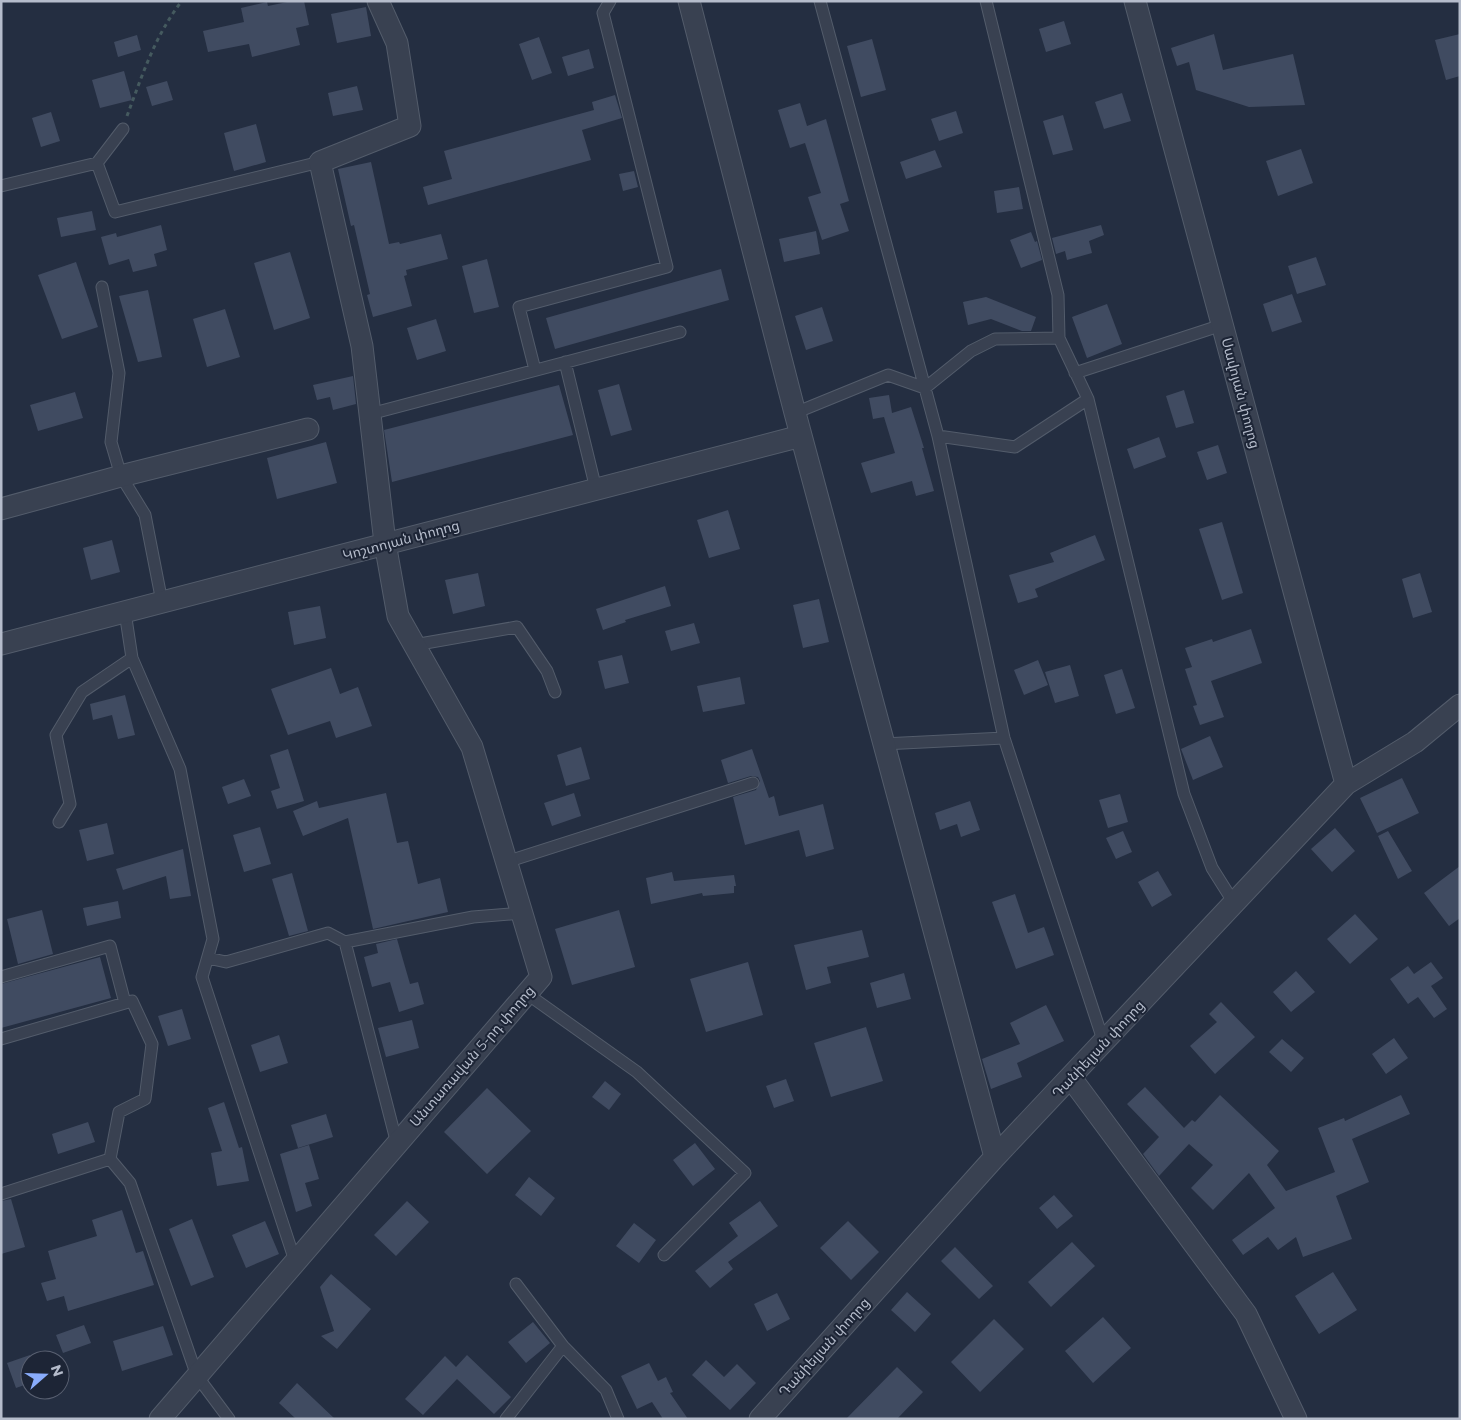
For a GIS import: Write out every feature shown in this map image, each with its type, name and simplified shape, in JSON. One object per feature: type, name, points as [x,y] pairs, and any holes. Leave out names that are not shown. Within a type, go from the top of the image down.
[{"type":"street","points":[[320,162],[410,126],[397,43],[378,1]]},
{"type":"street","points":[[688,1],[795,414],[995,1157]]},
{"type":"street","name":"Սավոյան փողոց","points":[[1135,1],[1346,784]]},
{"type":"street","name":"Անտառավան 5-րդ փողոց","points":[[160,1419],[540,977],[472,747],[398,616],[385,544],[362,346],[320,162]]},
{"type":"street","points":[[1,509],[121,476],[308,429]]},
{"type":"street","name":"Կոշտոյան փողոց","points":[[1,644],[801,436]]},
{"type":"street","name":"Դանիելյան փողոց","points":[[760,1419],[995,1157],[1346,784],[1415,742],[1460,705]]},
{"type":"street","points":[[1071,1078],[1246,1314],[1296,1419]]},
{"type":"lane","points":[[535,370],[519,307],[666,267],[602,13],[610,1]]},
{"type":"lane","points":[[820,1],[938,436],[1004,738],[1104,1043]]},
{"type":"lane","points":[[986,1],[1058,295],[1059,338],[1088,399],[1184,794],[1212,868],[1234,903]]},
{"type":"lane","points":[[1,186],[97,163],[123,129]]},
{"type":"lane","points":[[97,163],[115,212],[320,162]]},
{"type":"lane","points":[[102,286],[119,373],[111,442],[121,476],[145,515],[162,602]]},
{"type":"lane","points":[[1075,373],[1222,325]]},
{"type":"lane","points":[[370,414],[680,332]]},
{"type":"lane","points":[[925,388],[971,351],[995,339],[1059,338]]},
{"type":"lane","points":[[565,362],[596,489]]},
{"type":"lane","points":[[795,414],[888,376],[925,388]]},
{"type":"lane","points":[[938,436],[1014,447],[1088,399]]},
{"type":"lane","points":[[125,612],[132,658],[180,769],[213,939],[202,977],[295,1261]]},
{"type":"lane","points":[[414,645],[517,627],[547,671],[555,692]]},
{"type":"lane","points":[[59,822],[70,804],[56,735],[82,692],[132,658]]},
{"type":"lane","points":[[883,744],[1004,738]]},
{"type":"lane","points":[[506,862],[754,783]]},
{"type":"lane","points":[[208,958],[226,962],[328,933],[345,942],[473,917],[522,913]]},
{"type":"lane","points":[[345,942],[397,1144]]},
{"type":"lane","points":[[1,977],[110,946],[125,1003]]},
{"type":"lane","points":[[526,993],[637,1072],[745,1173],[664,1255]]},
{"type":"lane","points":[[1,1038],[132,1001],[152,1044],[145,1099],[119,1112],[110,1160]]},
{"type":"lane","points":[[1,1194],[110,1160]]},
{"type":"lane","points":[[110,1160],[130,1183],[197,1376],[229,1419]]},
{"type":"lane","points":[[516,1284],[563,1346],[606,1390],[618,1419]]},
{"type":"lane","points":[[506,1419],[563,1346]]},
{"type":"path","points":[[123,129],[151,53],[170,16],[182,1]]},
{"type":"building","points":[[292,1],[304,1],[309,25],[296,28],[300,45],[252,57],[249,44],[208,52],[203,31],[244,22],[241,8],[267,2],[268,6]]},
{"type":"building","points":[[366,7],[371,36],[337,43],[331,14]]},
{"type":"building","points":[[1064,21],[1071,44],[1046,52],[1039,29]]},
{"type":"building","points":[[1214,34],[1223,70],[1293,54],[1305,105],[1249,107],[1196,90],[1189,62],[1177,66],[1171,48]]},
{"type":"building","points":[[1460,34],[1460,76],[1446,80],[1435,40]]},
{"type":"building","points":[[137,35],[141,50],[118,57],[114,42]]},
{"type":"building","points":[[539,37],[552,73],[532,80],[519,44]]},
{"type":"building","points":[[872,39],[886,90],[861,97],[847,46]]},
{"type":"building","points":[[589,49],[594,68],[568,76],[562,57]]},
{"type":"building","points":[[124,71],[132,100],[100,108],[92,80]]},
{"type":"building","points":[[167,81],[173,100],[152,106],[146,87]]},
{"type":"building","points":[[357,86],[363,110],[333,116],[328,93]]},
{"type":"building","points":[[1122,93],[1131,121],[1104,129],[1095,102]]},
{"type":"building","points":[[615,95],[622,118],[582,130],[591,160],[428,205],[423,187],[452,179],[444,151],[594,110],[592,102]]},
{"type":"building","points":[[800,103],[807,126],[826,119],[849,201],[840,204],[849,231],[822,240],[808,197],[821,193],[805,143],[790,148],[778,110]]},
{"type":"building","points":[[956,111],[963,133],[939,141],[931,119]]},
{"type":"building","points":[[51,112],[60,141],[41,147],[32,118]]},
{"type":"building","points":[[1063,115],[1073,150],[1053,155],[1043,121]]},
{"type":"building","points":[[256,124],[266,162],[234,171],[224,133]]},
{"type":"building","points":[[1301,149],[1313,183],[1278,196],[1266,161]]},
{"type":"building","points":[[935,150],[942,167],[906,179],[900,162]]},
{"type":"building","points":[[371,162],[389,244],[399,242],[400,244],[441,234],[448,259],[406,270],[407,275],[404,276],[412,306],[373,317],[367,295],[370,294],[354,225],[351,226],[338,169]]},
{"type":"building","points":[[634,171],[638,187],[623,191],[619,174]]},
{"type":"building","points":[[1019,187],[1023,209],[997,213],[994,191]]},
{"type":"building","points":[[92,211],[96,230],[61,237],[57,218]]},
{"type":"building","points":[[161,225],[167,250],[154,254],[157,266],[133,272],[129,259],[109,265],[101,237],[116,233],[117,237]]},
{"type":"building","points":[[1101,225],[1104,235],[1089,241],[1092,253],[1067,260],[1065,251],[1056,254],[1052,238]]},
{"type":"building","points":[[816,231],[820,254],[784,262],[779,239]]},
{"type":"building","points":[[1031,232],[1035,242],[1037,241],[1042,260],[1021,268],[1010,240]]},
{"type":"building","points":[[290,252],[310,318],[274,330],[254,263]]},
{"type":"building","points":[[1316,257],[1326,285],[1297,294],[1288,266]]},
{"type":"building","points":[[487,259],[499,307],[474,313],[462,266]]},
{"type":"building","points":[[76,262],[98,327],[62,339],[38,275]]},
{"type":"building","points":[[721,269],[729,300],[555,349],[546,318]]},
{"type":"building","points":[[148,290],[162,357],[138,362],[119,296]]},
{"type":"building","points":[[1292,294],[1302,322],[1272,332],[1263,304]]},
{"type":"building","points":[[986,297],[1036,317],[1031,331],[1022,331],[991,319],[968,325],[963,302]]},
{"type":"building","points":[[1107,304],[1122,344],[1087,358],[1072,317]]},
{"type":"building","points":[[822,307],[833,341],[806,350],[795,316]]},
{"type":"building","points":[[225,309],[240,357],[207,367],[193,319]]},
{"type":"building","points":[[436,319],[446,351],[417,360],[407,328]]},
{"type":"building","points":[[353,376],[356,404],[333,410],[330,397],[317,400],[313,385]]},
{"type":"building","points":[[619,384],[632,430],[611,436],[598,390]]},
{"type":"building","points":[[559,385],[573,435],[392,482],[384,430]]},
{"type":"building","points":[[1184,390],[1194,423],[1176,428],[1166,396]]},
{"type":"building","points":[[75,392],[83,418],[38,431],[30,405]]},
{"type":"building","points":[[889,395],[892,413],[911,407],[924,448],[922,448],[934,491],[916,496],[912,481],[871,493],[861,463],[895,453],[884,417],[873,419],[869,398]]},
{"type":"building","points":[[1159,437],[1166,457],[1134,469],[1127,449]]},
{"type":"building","points":[[326,442],[337,483],[277,499],[267,458]]},
{"type":"building","points":[[1218,445],[1227,473],[1207,480],[1197,452]]},
{"type":"building","points":[[728,510],[740,549],[709,558],[697,520]]},
{"type":"building","points":[[1222,522],[1243,593],[1222,600],[1199,529]]},
{"type":"building","points":[[1095,535],[1105,560],[1035,589],[1038,597],[1018,603],[1009,575],[1054,562],[1050,553]]},
{"type":"building","points":[[112,540],[120,572],[91,580],[83,548]]},
{"type":"building","points":[[478,573],[485,606],[453,614],[445,580]]},
{"type":"building","points":[[1420,573],[1432,612],[1413,618],[1402,579]]},
{"type":"building","points":[[665,586],[671,606],[625,620],[626,622],[603,630],[596,609]]},
{"type":"building","points":[[819,599],[829,642],[803,648],[793,605]]},
{"type":"building","points":[[320,606],[326,638],[294,645],[288,612]]},
{"type":"building","points":[[694,623],[700,643],[671,651],[665,631]]},
{"type":"building","points":[[1251,629],[1262,663],[1211,681],[1224,717],[1200,725],[1193,706],[1197,705],[1185,669],[1192,667],[1185,648],[1212,639],[1213,642]]},
{"type":"building","points":[[622,655],[629,683],[605,689],[598,661]]},
{"type":"building","points":[[1038,660],[1048,685],[1024,695],[1014,670]]},
{"type":"building","points":[[1070,665],[1079,696],[1055,703],[1045,672]]},
{"type":"building","points":[[331,668],[340,694],[358,687],[372,726],[336,738],[330,721],[288,735],[271,689]]},
{"type":"building","points":[[1122,669],[1135,708],[1116,714],[1104,675]]},
{"type":"building","points":[[740,677],[745,704],[703,712],[697,686]]},
{"type":"building","points":[[125,695],[135,735],[118,739],[112,715],[93,720],[90,704]]},
{"type":"building","points":[[1210,736],[1223,767],[1193,780],[1181,749]]},
{"type":"building","points":[[581,747],[590,779],[566,786],[557,755]]},
{"type":"building","points":[[288,749],[304,801],[277,809],[271,791],[280,788],[270,755]]},
{"type":"building","points":[[752,749],[769,798],[774,796],[779,816],[823,804],[834,849],[806,857],[799,830],[745,845],[733,797],[756,790],[760,781],[758,777],[751,776],[728,783],[721,760]]},
{"type":"building","points":[[1402,778],[1419,813],[1377,833],[1360,798]]},
{"type":"building","points":[[244,779],[251,796],[228,804],[222,787]]},
{"type":"building","points":[[386,793],[397,843],[408,841],[418,884],[440,878],[448,912],[373,929],[348,818],[303,836],[293,811],[317,801],[319,808]]},
{"type":"building","points":[[574,793],[581,816],[552,826],[544,803]]},
{"type":"building","points":[[1120,794],[1128,822],[1108,828],[1099,800]]},
{"type":"building","points":[[970,801],[980,830],[961,837],[957,824],[940,830],[935,813]]},
{"type":"building","points":[[107,823],[114,854],[87,861],[79,830]]},
{"type":"building","points":[[260,827],[271,864],[244,872],[233,835]]},
{"type":"building","points":[[1335,828],[1355,851],[1332,872],[1311,849]]},
{"type":"building","points":[[1123,831],[1132,852],[1116,859],[1106,838]]},
{"type":"building","points":[[1388,831],[1412,871],[1398,879],[1378,836]]},
{"type":"building","points":[[183,849],[191,896],[170,899],[166,876],[123,890],[116,869]]},
{"type":"building","points":[[1460,866],[1460,918],[1449,926],[1424,893]]},
{"type":"building","points":[[1158,871],[1172,895],[1152,907],[1138,882]]},
{"type":"building","points":[[672,872],[674,881],[734,875],[736,886],[734,886],[734,893],[703,896],[702,893],[651,904],[646,878]]},
{"type":"building","points":[[292,873],[308,931],[289,936],[272,879]]},
{"type":"building","points":[[1015,894],[1028,933],[1044,927],[1054,955],[1016,969],[992,902]]},
{"type":"building","points":[[118,901],[121,918],[87,926],[83,908]]},
{"type":"building","points":[[42,910],[53,954],[18,964],[7,919]]},
{"type":"building","points":[[619,910],[635,967],[572,985],[555,929]]},
{"type":"building","points":[[1355,914],[1378,939],[1350,964],[1327,939]]},
{"type":"building","points":[[862,930],[869,957],[827,967],[831,983],[806,990],[794,945]]},
{"type":"building","points":[[397,939],[410,984],[418,982],[424,1004],[399,1012],[390,982],[372,987],[364,957],[378,953],[376,944]]},
{"type":"building","points":[[100,957],[111,998],[1,1028],[1,984]]},
{"type":"building","points":[[748,962],[763,1015],[706,1032],[690,979]]},
{"type":"building","points":[[1431,962],[1443,978],[1431,986],[1447,1009],[1434,1018],[1418,997],[1408,1004],[1390,979],[1408,966],[1414,974]]},
{"type":"building","points":[[1296,971],[1315,992],[1291,1012],[1273,992]]},
{"type":"building","points":[[904,973],[911,999],[877,1008],[870,983]]},
{"type":"building","points":[[1221,1002],[1255,1037],[1215,1074],[1190,1046],[1217,1022],[1209,1014]]},
{"type":"building","points":[[1046,1005],[1064,1041],[1017,1063],[1022,1077],[991,1089],[982,1059],[1020,1044],[1010,1023]]},
{"type":"building","points":[[182,1009],[191,1039],[168,1046],[158,1016]]},
{"type":"building","points":[[412,1020],[419,1048],[386,1057],[378,1028]]},
{"type":"building","points":[[866,1027],[883,1081],[831,1097],[814,1043]]},
{"type":"building","points":[[279,1035],[288,1063],[260,1072],[251,1045]]},
{"type":"building","points":[[1394,1038],[1408,1058],[1386,1074],[1372,1054]]},
{"type":"building","points":[[1282,1039],[1304,1058],[1291,1072],[1269,1052]]},
{"type":"building","points":[[786,1079],[794,1101],[774,1108],[766,1086]]},
{"type":"building","points":[[605,1081],[621,1094],[609,1110],[592,1097]]},
{"type":"building","points":[[1145,1087],[1184,1128],[1192,1120],[1195,1122],[1220,1095],[1279,1151],[1267,1165],[1286,1191],[1335,1172],[1318,1128],[1344,1118],[1345,1121],[1401,1095],[1410,1114],[1352,1139],[1369,1182],[1336,1196],[1352,1239],[1303,1257],[1296,1237],[1278,1250],[1268,1237],[1243,1255],[1232,1240],[1275,1208],[1249,1173],[1213,1210],[1191,1188],[1213,1165],[1189,1144],[1159,1176],[1143,1154],[1159,1137],[1127,1104]]},
{"type":"building","points":[[487,1088],[531,1131],[487,1174],[444,1132]]},
{"type":"building","points":[[224,1102],[239,1148],[242,1147],[249,1181],[217,1186],[211,1153],[222,1151],[208,1108]]},
{"type":"building","points":[[326,1114],[333,1137],[298,1148],[291,1125]]},
{"type":"building","points":[[88,1122],[95,1142],[58,1154],[52,1134]]},
{"type":"building","points":[[695,1143],[715,1169],[693,1186],[673,1160]]},
{"type":"building","points":[[309,1145],[319,1179],[305,1183],[312,1206],[296,1212],[280,1154]]},
{"type":"building","points":[[529,1177],[555,1198],[541,1216],[515,1195]]},
{"type":"building","points":[[1054,1195],[1073,1216],[1057,1229],[1039,1208]]},
{"type":"building","points":[[11,1199],[25,1247],[1,1254],[1,1201]]},
{"type":"building","points":[[407,1201],[429,1222],[396,1256],[374,1235]]},
{"type":"building","points":[[760,1201],[778,1226],[728,1262],[733,1269],[710,1288],[695,1271],[738,1236],[729,1223]]},
{"type":"building","points":[[122,1210],[136,1253],[143,1251],[154,1285],[68,1311],[64,1296],[47,1301],[41,1283],[56,1279],[48,1251],[97,1236],[92,1220]]},
{"type":"building","points":[[192,1219],[214,1277],[191,1286],[169,1229]]},
{"type":"building","points":[[265,1221],[279,1254],[246,1268],[232,1235]]},
{"type":"building","points":[[848,1221],[879,1252],[851,1280],[820,1248]]},
{"type":"building","points":[[634,1223],[656,1240],[639,1263],[616,1246]]},
{"type":"building","points":[[1072,1242],[1095,1266],[1051,1307],[1028,1282]]},
{"type":"building","points":[[955,1247],[993,1286],[979,1299],[941,1261]]},
{"type":"building","points":[[1333,1272],[1357,1310],[1319,1334],[1295,1296]]},
{"type":"building","points":[[331,1274],[371,1309],[337,1349],[321,1336],[334,1331],[320,1287]]},
{"type":"building","points":[[907,1292],[931,1314],[915,1332],[891,1310]]},
{"type":"building","points":[[777,1293],[790,1319],[767,1331],[754,1304]]},
{"type":"building","points":[[1103,1317],[1131,1348],[1093,1383],[1065,1351]]},
{"type":"building","points":[[994,1319],[1024,1349],[980,1392],[951,1362]]},
{"type":"building","points":[[533,1322],[550,1343],[526,1363],[508,1342]]},
{"type":"building","points":[[84,1325],[91,1343],[70,1350],[62,1350],[56,1335]]},
{"type":"building","points":[[163,1326],[173,1355],[122,1371],[113,1341]]},
{"type":"building","points":[[467,1355],[511,1397],[494,1414],[457,1379],[423,1415],[405,1399],[445,1356],[456,1367]]},
{"type":"building","points":[[20,1358],[20,1387],[16,1388],[7,1363]]},
{"type":"building","points":[[706,1360],[724,1377],[737,1364],[756,1383],[730,1410],[692,1375]]},
{"type":"building","points":[[649,1363],[658,1381],[666,1377],[673,1392],[670,1393],[688,1419],[663,1419],[652,1402],[637,1409],[621,1376]]},
{"type":"building","points":[[897,1367],[923,1392],[897,1419],[846,1419]]},
{"type":"building","points":[[297,1383],[335,1419],[296,1419],[279,1403]]}]
